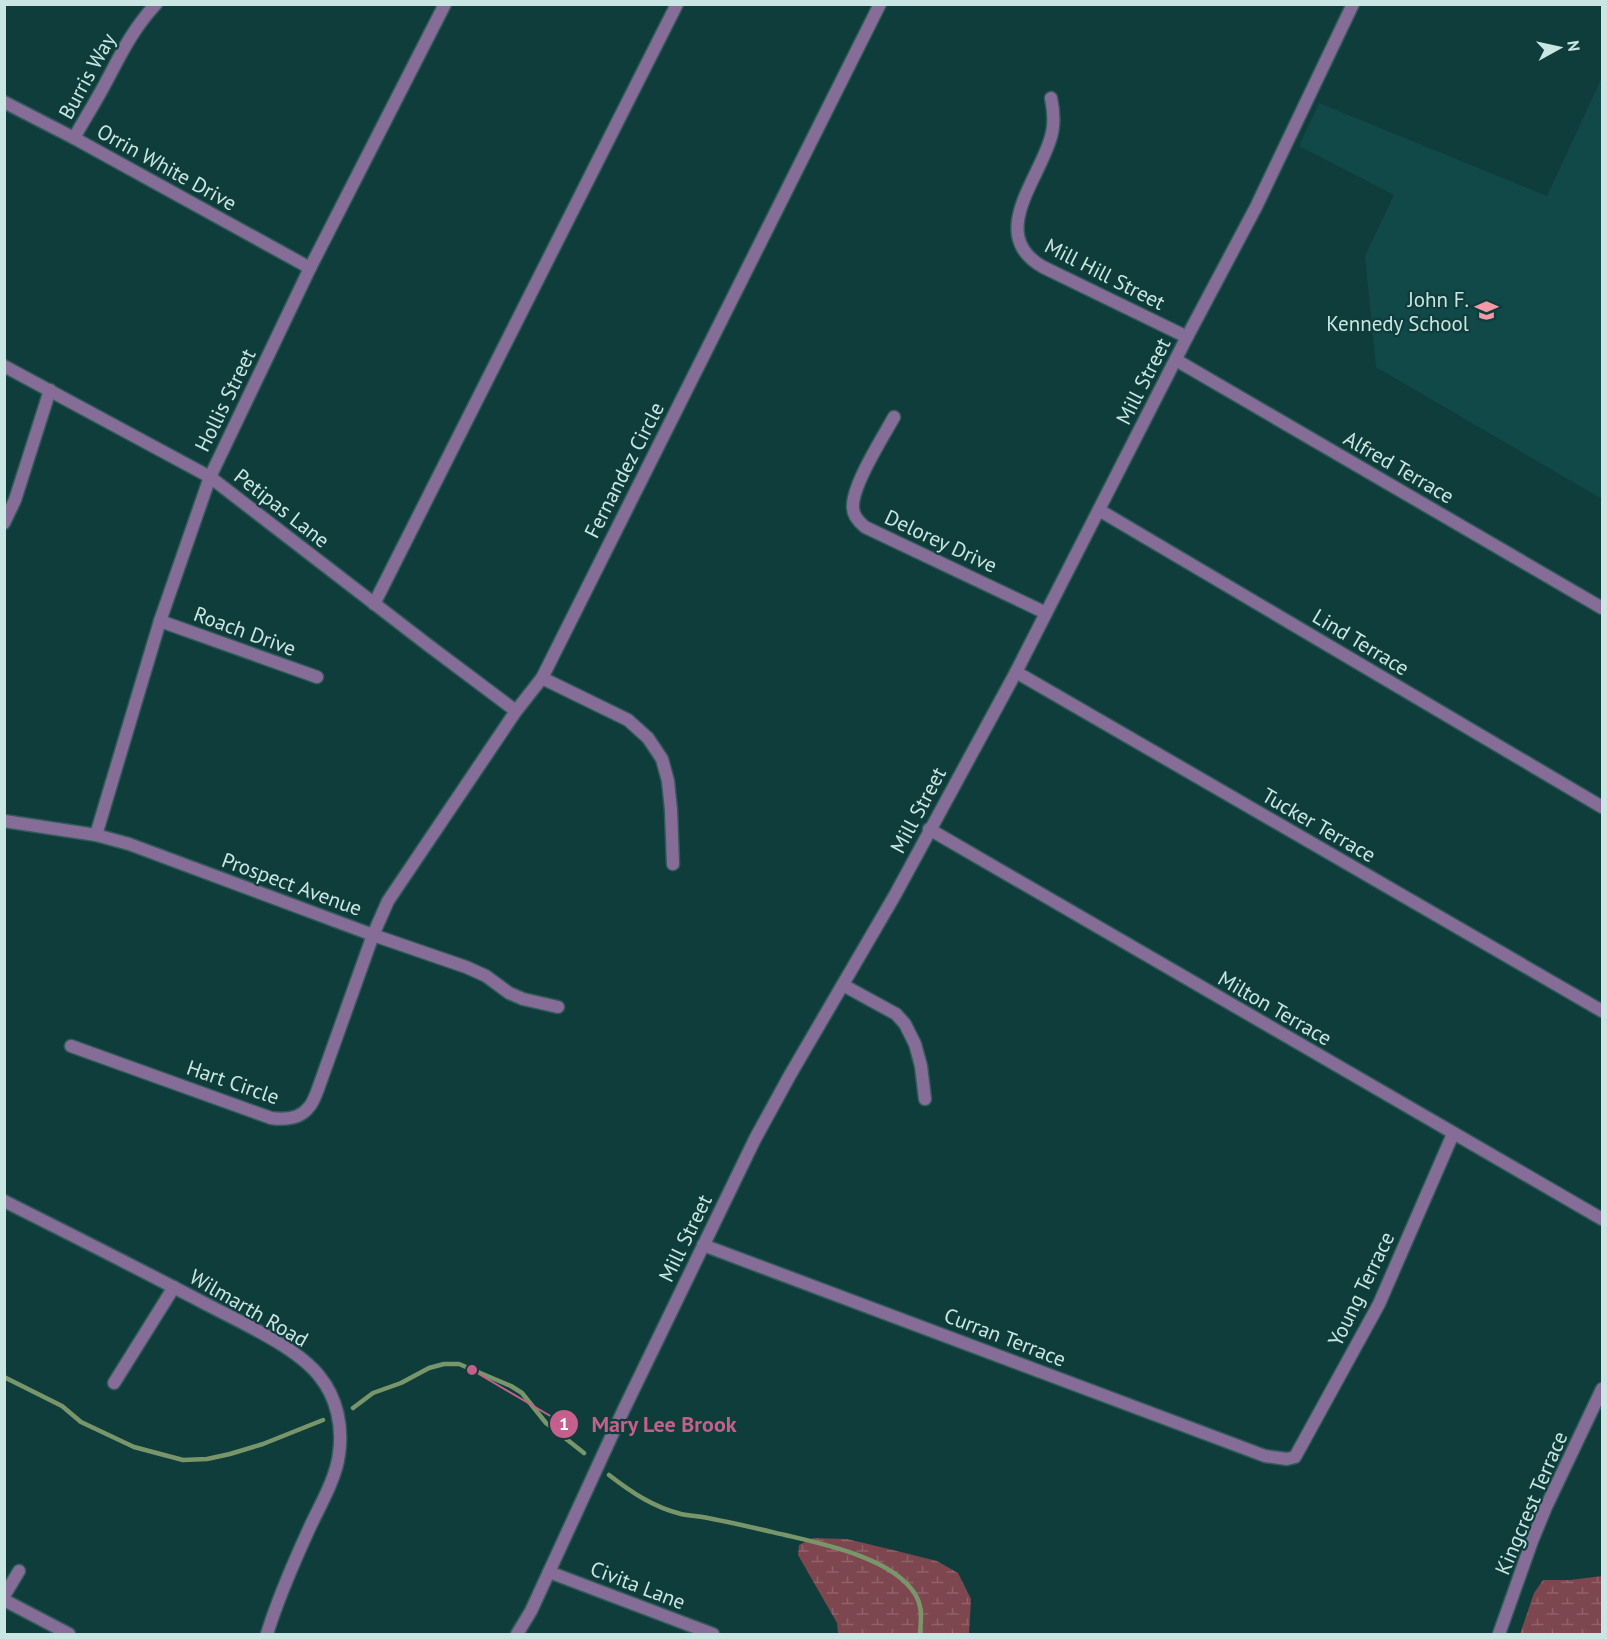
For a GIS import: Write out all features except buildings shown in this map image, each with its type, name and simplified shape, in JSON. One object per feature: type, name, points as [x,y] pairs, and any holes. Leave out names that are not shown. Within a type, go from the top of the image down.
[{"type":"street","name":"Burris Way","points":[[74,138],[121,51],[156,4]]},
{"type":"street","name":"Hollis Street","points":[[96,834],[160,621],[210,477],[310,268],[445,4]]},
{"type":"street","points":[[374,603],[676,4]]},
{"type":"street","name":"Fernandez Circle","points":[[373,934],[388,901],[516,711],[542,678],[880,4]]},
{"type":"street","name":"Mill Street","points":[[517,1635],[531,1611],[624,1409],[755,1139],[895,895],[1016,672],[1187,337],[1257,207],[1353,4]]},
{"type":"street","name":"Mill Hill Street","points":[[1051,98],[1054,115],[1050,141],[1021,209],[1016,225],[1018,240],[1030,259],[1043,267],[1187,337]]},
{"type":"street","name":"Orrin White Drive","points":[[4,102],[310,268]]},
{"type":"street","name":"Alfred Terrace","points":[[1176,360],[1602,608]]},
{"type":"street","name":"Petipas Lane","points":[[4,366],[210,477],[516,711]]},
{"type":"street","points":[[4,523],[15,500],[50,390]]},
{"type":"street","name":"Delorey Drive","points":[[894,417],[855,490],[852,508],[859,522],[865,527],[1046,614]]},
{"type":"street","name":"Lind Terrace","points":[[1099,510],[1602,807]]},
{"type":"street","name":"Roach Drive","points":[[160,621],[317,677]]},
{"type":"street","name":"Tucker Terrace","points":[[1016,672],[1602,1011]]},
{"type":"street","points":[[542,678],[628,720],[648,738],[662,759],[668,781],[674,864]]},
{"type":"street","name":"Prospect Avenue","points":[[4,821],[96,834],[129,844],[466,967],[486,976],[508,993],[523,999],[558,1007]]},
{"type":"street","name":"Milton Terrace","points":[[929,829],[1602,1219]]},
{"type":"street","name":"Hart Circle","points":[[71,1046],[272,1118],[285,1120],[297,1116],[309,1107],[318,1089],[373,934]]},
{"type":"street","points":[[843,985],[896,1014],[905,1024],[915,1044],[921,1066],[925,1099]]},
{"type":"street","name":"Young Terrace","points":[[1295,1457],[1379,1304],[1453,1134]]},
{"type":"street","name":"Wilmarth Road","points":[[4,1201],[255,1329],[298,1355],[319,1374],[331,1391],[339,1430],[339,1455],[280,1596],[267,1635]]},
{"type":"street","name":"Curran Terrace","points":[[703,1245],[1264,1456],[1287,1459],[1295,1457]]},
{"type":"street","points":[[114,1383],[174,1287]]},
{"type":"street","name":"Kingcrest Terrace","points":[[1500,1635],[1539,1524],[1602,1389]]},
{"type":"street","points":[[19,1571],[4,1598],[69,1635]]},
{"type":"street","name":"Civita Lane","points":[[549,1572],[712,1635]]},
{"type":"shaded area","name":"John F. Kennedy School","points":[[1602,77],[1602,499],[1376,367],[1365,256],[1394,195],[1299,146],[1319,103],[1547,196]]},
{"type":"green space","points":[[813,1538],[847,1539],[889,1549],[937,1561],[958,1573],[971,1599],[969,1634],[838,1634],[837,1623],[798,1555],[799,1545]]},
{"type":"green space","points":[[1602,1576],[1602,1634],[1520,1634],[1534,1593],[1543,1580],[1570,1580]]},
{"type":"waterway","points":[[353,1408],[373,1393],[401,1383],[429,1368],[444,1364],[459,1364],[522,1393],[546,1423],[584,1453]]},
{"type":"waterway","points":[[4,1377],[62,1406],[81,1422],[134,1447],[183,1460],[207,1459],[230,1454],[263,1444],[323,1420]]},
{"type":"waterway","points":[[609,1475],[643,1498],[671,1511],[818,1543],[874,1562],[905,1581],[915,1594],[920,1609],[920,1634]]},
{"type":"place","name":"John F. Kennedy School","points":[[1487,311]]},
{"type":"place","name":"Mary Lee Brook","points":[[472,1370]]}]
